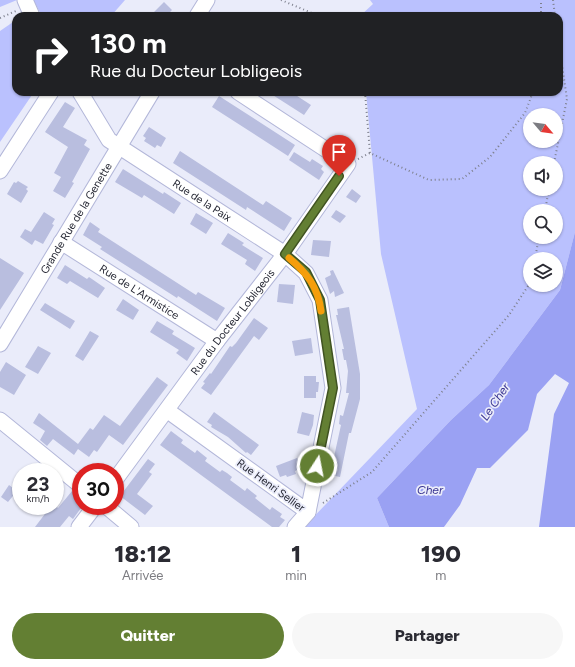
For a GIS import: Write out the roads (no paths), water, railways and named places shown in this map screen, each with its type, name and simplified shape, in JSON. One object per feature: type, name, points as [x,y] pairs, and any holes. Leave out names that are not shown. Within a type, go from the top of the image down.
[{"type":"street","points":[[199,12],[206,0]]},
{"type":"street","points":[[0,171],[48,96]]},
{"type":"street","name":"Rue de la Paix","points":[[82,96],[109,140],[285,254]]},
{"type":"street","name":"Grande Rue de la Genette","points":[[0,344],[150,96]]},
{"type":"street","name":"Rue du Docteur Lobligeois","points":[[124,468],[217,341],[285,254],[348,164],[244,96]]},
{"type":"street","name":"Rue de L'Armistice","points":[[62,242],[217,341]]},
{"type":"street","name":"Rue Henri Sellier","points":[[168,410],[308,512],[333,388],[320,300],[306,272],[285,254]]},
{"type":"street","points":[[0,420],[72,479]]},
{"type":"street","points":[[295,527],[308,512]]},
{"type":"street","points":[[79,527],[88,515]]},
{"type":"street","points":[[117,515],[131,527]]},
{"type":"water","name":"Cher","points":[[575,232],[575,527],[539,527],[554,414],[569,383],[555,374],[537,394],[528,430],[490,468],[477,468],[460,505],[444,527],[389,527],[377,498],[451,420],[489,385],[559,292],[563,292],[563,278]]},
{"type":"water label","name":"Le Cher","points":[[495,402]]}]
